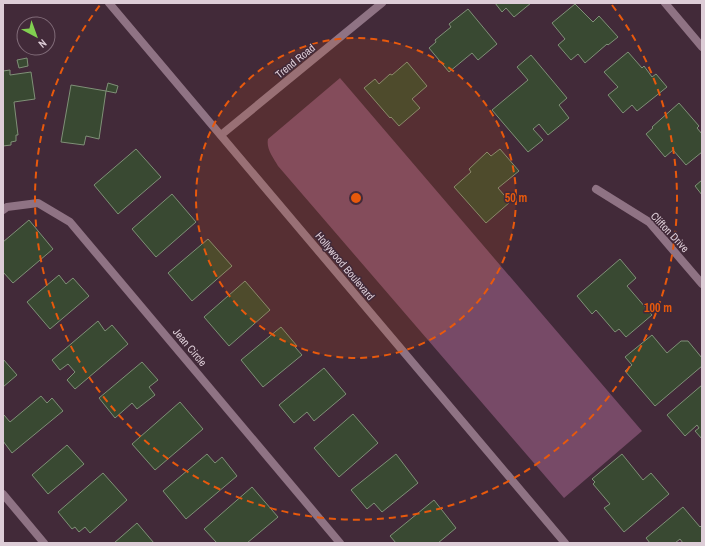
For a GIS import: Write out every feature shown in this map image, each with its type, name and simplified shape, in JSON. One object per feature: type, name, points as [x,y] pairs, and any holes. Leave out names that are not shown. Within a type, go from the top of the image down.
[{"type":"street","name":"Hollywood Boulevard","points":[[109,3],[565,543]]},
{"type":"street","name":"Trend Road","points":[[221,135],[382,3]]},
{"type":"street","points":[[665,3],[702,47]]},
{"type":"street","name":"Clifton Drive","points":[[596,189],[649,222],[702,284]]},
{"type":"street","name":"Jean Circle","points":[[3,210],[7,206],[38,203],[70,222],[340,543]]},
{"type":"street","points":[[3,494],[44,543]]},
{"type":"shaded area","points":[[340,78],[642,431],[564,498],[278,166],[272,156],[268,146],[268,139]]},
{"type":"building","points":[[495,3],[531,3],[514,17],[506,8],[502,12]]},
{"type":"building","points":[[575,4],[593,22],[599,16],[618,37],[608,45],[607,44],[585,63],[578,54],[571,60],[558,45],[565,39],[552,23]]},
{"type":"building","points":[[468,9],[497,44],[478,60],[472,53],[449,72],[429,48],[436,42],[435,40],[451,27],[449,24]]},
{"type":"building","points":[[628,52],[642,68],[644,66],[652,77],[656,74],[667,87],[637,111],[632,105],[623,113],[608,95],[618,87],[604,72]]},
{"type":"building","points":[[531,55],[567,98],[559,105],[569,118],[548,135],[539,124],[533,129],[543,140],[528,152],[492,110],[528,80],[517,67]]},
{"type":"building","points":[[27,58],[28,66],[19,68],[17,60]]},
{"type":"building","points":[[407,62],[427,86],[412,99],[420,108],[399,126],[391,117],[390,118],[364,88],[375,79],[379,84]]},
{"type":"building","points":[[10,70],[10,75],[31,72],[35,99],[14,102],[18,135],[16,135],[16,141],[11,142],[11,145],[3,146],[3,71]]},
{"type":"building","points":[[108,83],[118,86],[116,93],[106,91]]},
{"type":"building","points":[[71,85],[106,91],[99,139],[86,136],[84,145],[61,142]]},
{"type":"building","points":[[679,103],[699,126],[697,128],[702,134],[702,152],[686,165],[673,150],[665,157],[646,134]]},
{"type":"building","points":[[136,149],[161,177],[118,214],[94,185]]},
{"type":"building","points":[[500,149],[519,171],[498,188],[510,202],[486,223],[454,187],[471,172],[469,169],[487,152],[491,156]]},
{"type":"building","points":[[702,180],[702,195],[695,186]]},
{"type":"building","points":[[172,194],[196,222],[156,257],[132,229]]},
{"type":"building","points":[[29,220],[53,249],[13,283],[3,272],[3,242]]},
{"type":"building","points":[[208,239],[232,266],[192,301],[168,273]]},
{"type":"building","points":[[620,259],[636,278],[627,286],[652,315],[626,337],[619,329],[615,332],[596,310],[592,314],[577,296]]},
{"type":"building","points":[[59,275],[66,284],[73,278],[89,296],[50,329],[27,302]]},
{"type":"building","points":[[245,281],[270,310],[229,346],[204,317]]},
{"type":"building","points":[[98,321],[105,331],[112,325],[128,344],[75,389],[67,380],[75,372],[68,364],[60,370],[52,360]]},
{"type":"building","points":[[281,327],[297,346],[295,347],[302,355],[263,387],[241,360]]},
{"type":"building","points":[[652,335],[667,353],[681,341],[688,341],[702,358],[702,366],[655,406],[625,371],[632,365],[625,357]]},
{"type":"building","points":[[3,359],[17,375],[3,387]]},
{"type":"building","points":[[142,362],[158,380],[149,387],[155,395],[137,409],[132,403],[115,418],[99,398]]},
{"type":"building","points":[[324,368],[346,394],[314,421],[307,412],[294,423],[279,405]]},
{"type":"building","points":[[702,385],[702,439],[695,431],[699,428],[697,425],[685,436],[667,415]]},
{"type":"building","points":[[41,396],[47,403],[52,398],[63,411],[12,453],[3,441],[3,415],[10,422]]},
{"type":"building","points":[[180,402],[203,429],[155,470],[132,444]]},
{"type":"building","points":[[353,414],[378,443],[339,477],[314,448]]},
{"type":"building","points":[[67,445],[84,464],[48,494],[32,475]]},
{"type":"building","points":[[207,454],[215,463],[222,457],[237,476],[186,519],[163,491]]},
{"type":"building","points":[[396,454],[418,483],[382,512],[374,503],[367,509],[351,490]]},
{"type":"building","points":[[622,454],[643,480],[651,473],[669,494],[624,532],[604,508],[610,504],[593,484],[595,482],[592,479]]},
{"type":"building","points":[[103,473],[127,500],[90,533],[85,527],[79,532],[75,527],[72,529],[58,512]]},
{"type":"building","points":[[252,487],[278,517],[247,543],[217,543],[204,529]]},
{"type":"building","points":[[434,500],[456,528],[438,543],[396,543],[390,536]]},
{"type":"building","points":[[683,507],[700,527],[702,525],[702,543],[683,543],[680,539],[675,543],[650,543],[646,538]]},
{"type":"building","points":[[137,523],[154,543],[114,543]]}]
